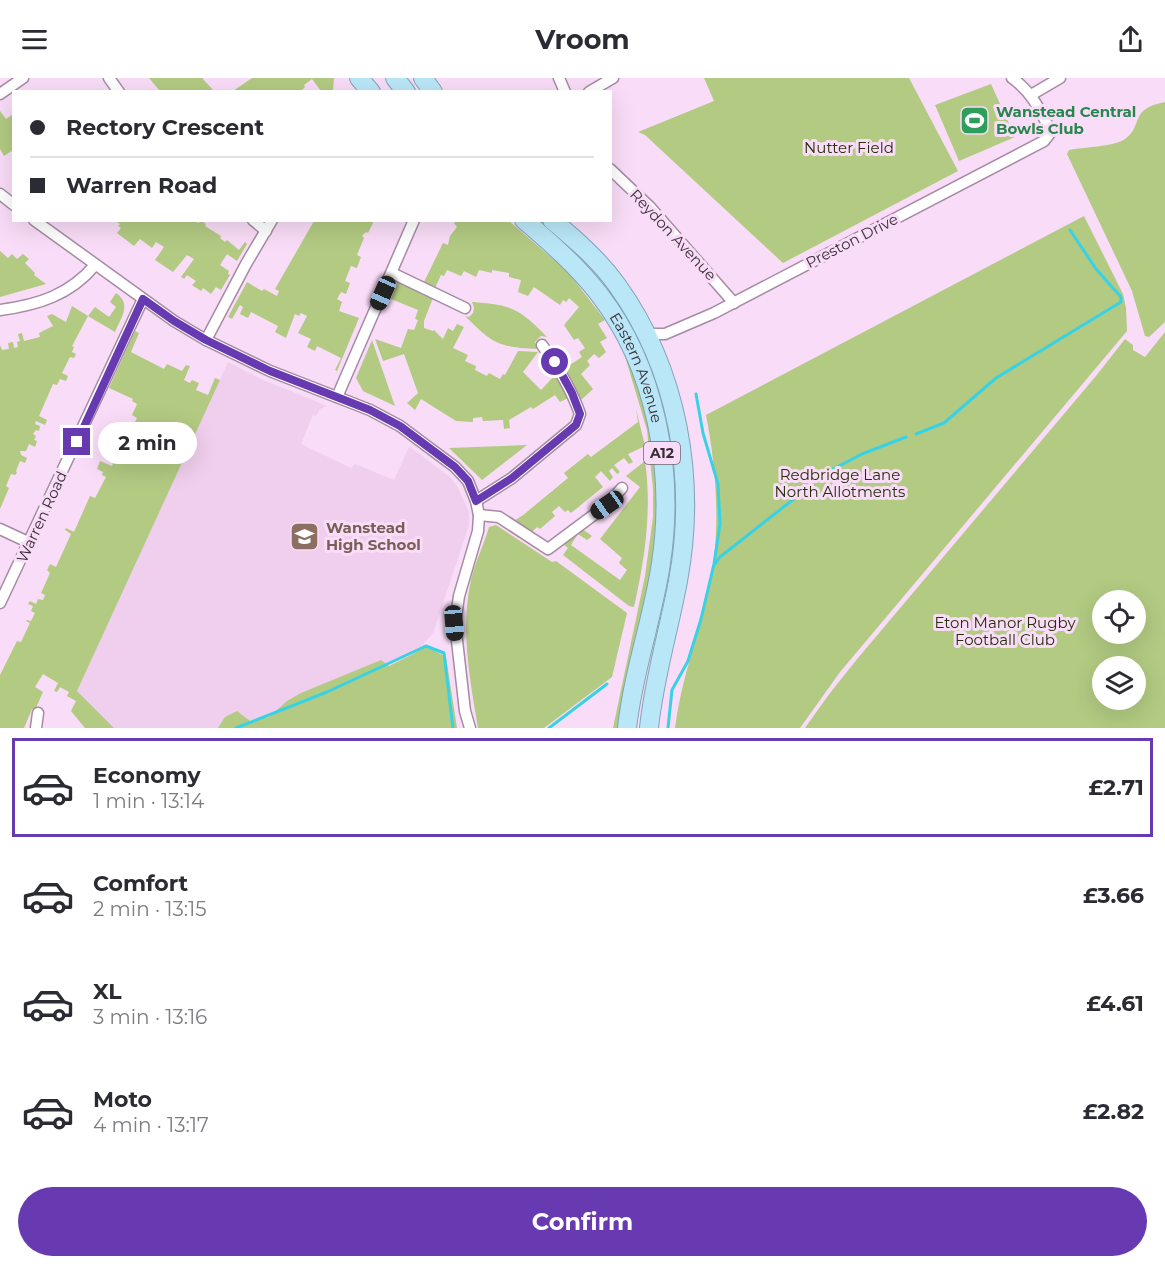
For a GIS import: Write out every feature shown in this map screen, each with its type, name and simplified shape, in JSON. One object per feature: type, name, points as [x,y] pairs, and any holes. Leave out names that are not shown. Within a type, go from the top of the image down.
[{"type":"highway","points":[[359,78],[369,90]]},
{"type":"highway","points":[[395,78],[404,90]]},
{"type":"highway","name":"Eastern Avenue","points":[[526,222],[577,268],[609,310],[638,365],[658,428],[665,490],[663,548],[633,686],[627,728]]},
{"type":"highway","name":"Eastern Avenue","points":[[554,222],[597,261],[616,284],[647,334],[667,384],[677,421],[682,452],[685,526],[678,580],[656,675],[649,728]]},
{"type":"street","points":[[0,94],[23,78]]},
{"type":"street","points":[[592,90],[613,78]]},
{"type":"street","points":[[1012,78],[1031,95],[1060,78]]},
{"type":"street","name":"Preston Drive","points":[[647,334],[661,334],[677,330],[734,303],[1044,141],[1051,132],[1031,95]]},
{"type":"street","name":"Reydon Avenue","points":[[612,171],[650,207],[734,303]]},
{"type":"street","points":[[37,222],[174,321],[206,340],[270,371],[370,410],[400,426],[455,467],[468,481],[479,514],[478,531],[459,596],[454,623],[464,701],[470,728]]},
{"type":"street","points":[[255,222],[266,231]]},
{"type":"street","points":[[206,340],[271,222]]},
{"type":"street","points":[[337,398],[413,222]]},
{"type":"street","points":[[0,310],[41,301],[67,291],[78,284],[95,265]]},
{"type":"street","points":[[392,273],[465,308]]},
{"type":"street","name":"Warren Road","points":[[0,603],[143,299]]},
{"type":"street","points":[[476,501],[512,478],[576,425],[580,414],[563,376],[542,345]]},
{"type":"street","points":[[479,514],[499,517],[548,549],[607,505],[622,488]]},
{"type":"street","points":[[0,529],[30,543]]},
{"type":"street","points":[[36,728],[38,713]]},
{"type":"shaded area","name":"Wanstead High School","points":[[228,362],[259,378],[327,406],[320,409],[316,416],[313,415],[301,444],[351,468],[355,464],[394,480],[409,447],[421,455],[451,478],[457,486],[469,512],[469,525],[433,633],[415,653],[254,728],[114,728],[77,691]]},
{"type":"green space","points":[[149,78],[202,78],[213,90],[159,90]]},
{"type":"green space","points":[[252,78],[334,78],[333,90],[320,90],[312,79],[304,85],[302,90],[234,90]]},
{"type":"green space","name":"Nutter Field","points":[[704,78],[909,78],[958,171],[783,263],[645,135],[638,132],[714,101]]},
{"type":"green space","name":"Wanstead Central Bowls Club","points":[[991,84],[1015,137],[959,161],[935,105]]},
{"type":"green space","points":[[1165,102],[1165,322],[1149,337],[1145,336],[1132,291],[1067,154],[1069,150],[1120,142],[1131,134],[1141,113],[1153,105]]},
{"type":"green space","points":[[0,111],[6,119],[12,115],[12,151],[4,156],[0,149]]},
{"type":"green space","name":"Redbridge Lane North Allotments","points":[[1084,216],[1123,294],[1127,331],[840,672],[800,728],[675,728],[685,675],[713,567],[716,524],[715,480],[706,415]]},
{"type":"green space","points":[[117,222],[203,222],[205,226],[221,236],[220,238],[225,242],[227,240],[239,250],[245,242],[247,244],[237,261],[227,254],[220,265],[229,271],[230,275],[221,290],[216,287],[211,294],[203,288],[201,291],[192,285],[196,281],[187,275],[184,279],[181,277],[194,259],[187,255],[173,272],[155,260],[164,247],[156,242],[152,248],[140,239],[134,246],[117,233],[121,228],[118,226],[120,224]]},
{"type":"green space","points":[[313,222],[374,222],[368,233],[362,236],[364,238],[357,255],[361,257],[357,268],[351,266],[345,281],[350,283],[346,294],[341,292],[337,299],[342,302],[339,311],[359,318],[337,371],[335,370],[341,358],[317,346],[315,351],[307,347],[311,339],[298,333],[307,316],[301,313],[299,316],[295,314],[286,338],[275,332],[278,326],[251,312],[248,318],[240,314],[243,307],[240,305],[232,319],[228,317],[247,282],[262,291],[264,289],[277,296],[279,291],[275,289]]},
{"type":"green space","points":[[510,222],[568,272],[605,320],[598,324],[607,338],[600,342],[606,352],[599,358],[594,354],[587,361],[590,365],[581,374],[593,389],[581,400],[565,368],[582,357],[579,352],[585,348],[578,338],[574,340],[564,325],[579,307],[569,298],[566,302],[563,300],[560,305],[534,287],[528,296],[518,292],[521,280],[509,277],[509,273],[492,270],[492,273],[479,270],[476,277],[464,271],[461,276],[447,270],[444,276],[441,275],[435,288],[424,282],[443,243],[448,245],[450,236],[457,227],[454,223]]},
{"type":"green space","points":[[0,251],[8,258],[12,254],[17,259],[23,254],[29,259],[25,263],[35,273],[34,275],[46,284],[0,297]]},
{"type":"green space","points":[[398,282],[433,298],[424,321],[424,328],[434,330],[443,339],[448,328],[453,331],[457,324],[464,327],[453,348],[468,355],[465,361],[476,366],[475,370],[487,376],[489,373],[500,379],[503,374],[505,375],[518,351],[538,352],[523,372],[541,390],[556,374],[568,398],[560,402],[555,395],[509,420],[510,428],[504,429],[503,420],[483,421],[482,417],[473,418],[473,422],[456,421],[421,399],[415,410],[407,403],[418,393],[404,354],[383,361],[375,339],[401,348],[408,329],[414,330],[418,320],[415,319],[418,310],[391,299]]},
{"type":"green space","points":[[116,293],[121,297],[124,311],[115,332],[88,316],[95,307],[109,317],[116,307],[110,302]]},
{"type":"green space","points":[[472,302],[514,310],[522,314],[547,337],[541,336],[535,342],[538,349],[514,347],[497,342],[483,333],[465,316],[469,317],[473,313]]},
{"type":"green space","points":[[72,306],[88,316],[72,346],[74,347],[72,352],[76,354],[74,358],[70,357],[62,373],[68,376],[66,381],[60,379],[57,385],[53,384],[39,416],[47,420],[45,425],[36,421],[35,424],[40,426],[39,431],[36,430],[33,434],[36,436],[34,440],[37,441],[35,447],[29,444],[26,451],[20,451],[21,455],[27,458],[25,463],[20,461],[15,475],[11,474],[6,486],[9,488],[0,509],[0,345],[2,350],[9,349],[8,343],[13,342],[14,348],[18,347],[17,342],[20,341],[18,334],[22,333],[24,341],[40,337],[39,333],[53,326],[47,316],[52,314],[66,322]]},
{"type":"green space","points":[[135,331],[139,333],[131,352],[164,369],[167,364],[182,371],[186,365],[190,366],[184,380],[199,383],[196,390],[208,395],[215,378],[220,380],[77,691],[114,728],[85,728],[71,711],[76,701],[67,696],[69,692],[60,687],[57,692],[54,691],[58,683],[43,674],[35,687],[43,692],[24,728],[0,728],[0,675],[17,641],[21,642],[30,623],[26,621],[31,621],[35,613],[31,611],[33,606],[28,604],[30,601],[36,604],[38,599],[43,600],[45,595],[41,593],[50,573],[47,570],[50,564],[56,567],[71,534],[65,530],[66,528],[74,532],[90,496],[95,498],[106,477],[97,469],[100,461],[112,466],[118,450],[125,453],[130,450],[133,443],[131,441],[134,434],[130,432],[137,418],[132,415],[137,404],[132,401],[133,399],[109,388]]},
{"type":"green space","name":"Eton Manor Rugby Football Club","points":[[1165,332],[1165,728],[805,728],[858,658],[1125,339],[1133,345],[1133,350],[1145,357]]},
{"type":"green space","points":[[372,340],[395,406],[363,391],[356,378]]},
{"type":"green space","points":[[624,353],[633,368],[658,460],[657,545],[621,728],[613,728],[645,576],[653,517],[653,489],[647,430]]},
{"type":"green space","points":[[636,409],[645,446],[628,454],[633,462],[629,464],[624,458],[614,465],[620,472],[617,474],[612,468],[609,471],[613,477],[610,481],[601,471],[595,477],[603,487],[571,513],[568,510],[565,512],[559,506],[552,512],[555,516],[540,529],[537,527],[531,533],[510,518],[515,520],[522,516],[568,478],[564,473],[588,454],[591,457],[638,422]]},
{"type":"green space","points":[[527,445],[482,480],[449,448]]},
{"type":"green space","points":[[645,461],[648,498],[646,534],[634,607],[629,606],[563,555],[568,548],[563,544],[581,528],[592,536],[587,540],[578,534],[571,545],[620,580],[627,570],[619,563],[622,558],[600,539],[640,487],[626,476]]},
{"type":"green space","points":[[496,525],[552,562],[556,561],[627,613],[612,677],[544,728],[478,728],[467,654],[466,617],[473,573],[489,527]]},
{"type":"green space","points":[[424,645],[446,657],[457,728],[218,728],[225,717],[237,711],[250,721],[269,717],[287,701],[301,693],[381,660],[389,666],[415,653]]},
{"type":"waterway","points":[[916,434],[944,423],[996,378],[1121,302],[1121,297],[1096,269],[1070,230]]},
{"type":"waterway","points":[[668,728],[672,690],[688,661],[701,619],[714,564],[720,524],[718,484],[703,433],[696,394]]},
{"type":"waterway","points":[[715,564],[720,557],[795,498],[816,478],[862,454],[906,437]]},
{"type":"waterway","points":[[236,728],[327,692],[426,646],[444,653],[453,728]]},
{"type":"waterway","points":[[549,728],[607,684]]},
{"type":"place","name":"Wanstead Central Bowls Club","points":[[975,121]]},
{"type":"place","name":"Wanstead High School","points":[[305,537]]},
{"type":"route","points":[[77,442],[143,299],[206,340],[298,383],[370,410],[400,426],[455,467],[468,481],[476,501],[512,478],[576,425],[580,414],[572,393],[555,362]]}]
